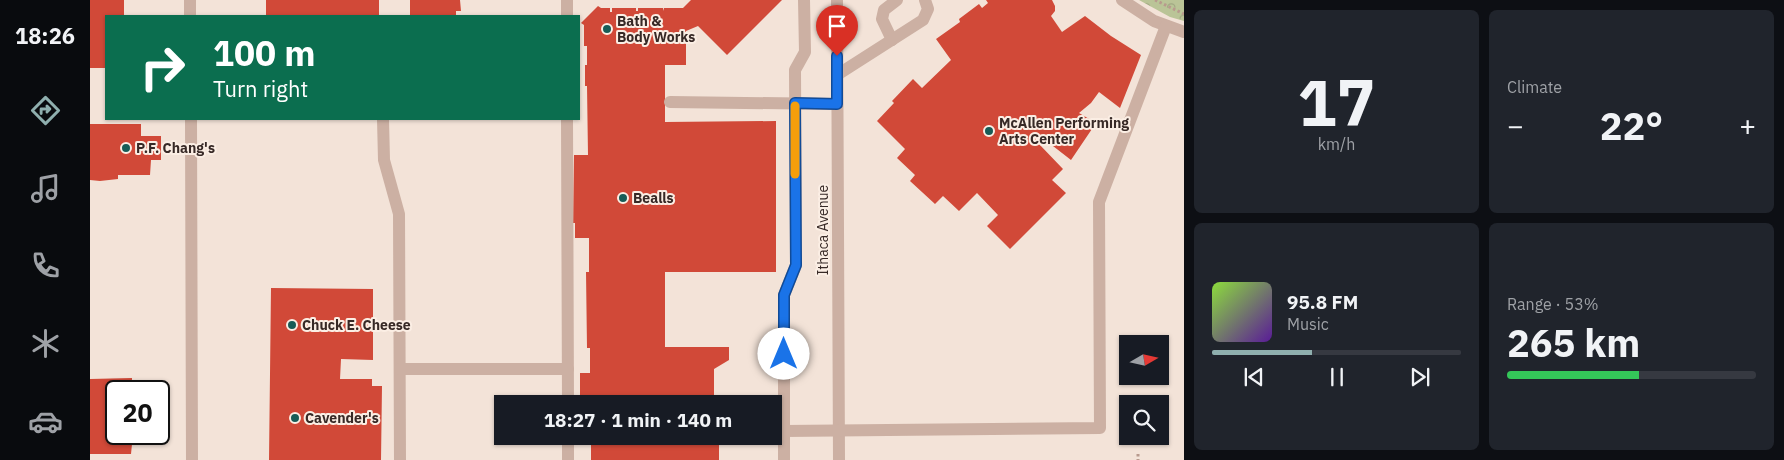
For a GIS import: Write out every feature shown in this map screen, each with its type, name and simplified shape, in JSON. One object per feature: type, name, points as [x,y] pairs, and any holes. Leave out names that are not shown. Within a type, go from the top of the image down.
[{"type":"street","points":[[190,0],[190,15]]},
{"type":"street","points":[[567,0],[567,15]]},
{"type":"street","points":[[784,460],[784,295],[796,265],[795,70],[805,52],[804,0]]},
{"type":"street","name":"Ithaca Avenue","points":[[837,0],[839,460]]},
{"type":"street","points":[[892,40],[882,19],[884,10],[898,0]]},
{"type":"street","points":[[837,75],[923,20],[928,9],[925,0]]},
{"type":"street","points":[[1122,0],[1139,12],[1166,26],[1184,32]]},
{"type":"street","points":[[784,431],[1100,428],[1099,202],[1166,26]]},
{"type":"street","points":[[670,102],[837,104]]},
{"type":"street","points":[[191,120],[192,460]]},
{"type":"street","points":[[383,120],[384,160],[399,214],[400,460]]},
{"type":"street","points":[[567,120],[568,395]]},
{"type":"street","points":[[400,369],[568,369]]},
{"type":"street","points":[[568,445],[568,460]]},
{"type":"path","points":[[1155,0],[1184,14]]},
{"type":"path","points":[[1138,454],[1138,460]]},
{"type":"green space","points":[[1139,0],[1184,0],[1184,21],[1170,17]]},
{"type":"building","points":[[90,0],[124,0],[124,15],[105,15],[105,68],[90,68]]},
{"type":"building","points":[[266,0],[379,0],[379,15],[266,15]]},
{"type":"building","points":[[410,0],[460,0],[461,11],[456,11],[456,15],[410,15]]},
{"type":"building","points":[[691,0],[782,0],[727,55],[698,26],[686,31],[686,65],[665,65],[665,122],[776,121],[776,272],[665,272],[665,347],[729,347],[729,360],[714,369],[714,395],[580,395],[580,373],[590,373],[590,348],[587,348],[586,272],[589,272],[589,238],[575,238],[575,223],[573,223],[574,155],[588,155],[587,86],[585,86],[587,46],[584,46],[584,25],[581,23],[598,6],[610,8],[610,12],[612,12],[612,8],[636,8],[636,11],[638,11],[638,8],[663,8],[664,11],[664,8],[683,8]]},
{"type":"building","name":"McAllen Performing Arts Center","points":[[986,0],[1052,0],[1055,11],[1051,16],[1062,32],[1085,16],[1111,36],[1141,55],[1120,108],[1099,92],[1091,103],[1079,113],[1096,123],[1071,160],[1044,139],[1039,144],[1063,169],[1052,180],[1066,193],[1010,249],[987,226],[998,215],[977,193],[959,211],[943,196],[935,204],[910,181],[915,175],[897,158],[905,149],[877,121],[894,103],[892,101],[913,79],[922,88],[951,60],[936,39],[960,22],[959,19],[979,4],[982,8],[988,3]]},
{"type":"building","name":"P.F. Chang's","points":[[90,124],[141,124],[141,136],[161,136],[161,160],[151,160],[150,175],[118,175],[118,179],[90,180]]},
{"type":"building","points":[[271,288],[373,289],[373,360],[341,359],[340,379],[372,379],[372,386],[382,386],[381,460],[269,460]]},
{"type":"building","points":[[132,378],[132,380],[105,380],[105,445],[132,445],[131,454],[90,454],[90,379]]},
{"type":"building","points":[[591,445],[719,445],[719,460],[591,460]]},
{"type":"slow traffic","points":[[795,106],[795,174]]},
{"type":"place","name":"Bath & Body Works","points":[[607,29]]},
{"type":"place","name":"McAllen Performing Arts Center","points":[[989,131]]},
{"type":"place","name":"P.F. Chang's","points":[[126,148]]},
{"type":"place","name":"Bealls","points":[[623,198]]},
{"type":"place","name":"Chuck E. Cheese","points":[[292,325]]},
{"type":"place","name":"Cavender's","points":[[295,418]]},
{"type":"route","points":[[784,354],[784,295],[796,265],[795,103],[837,104],[837,56]]}]
